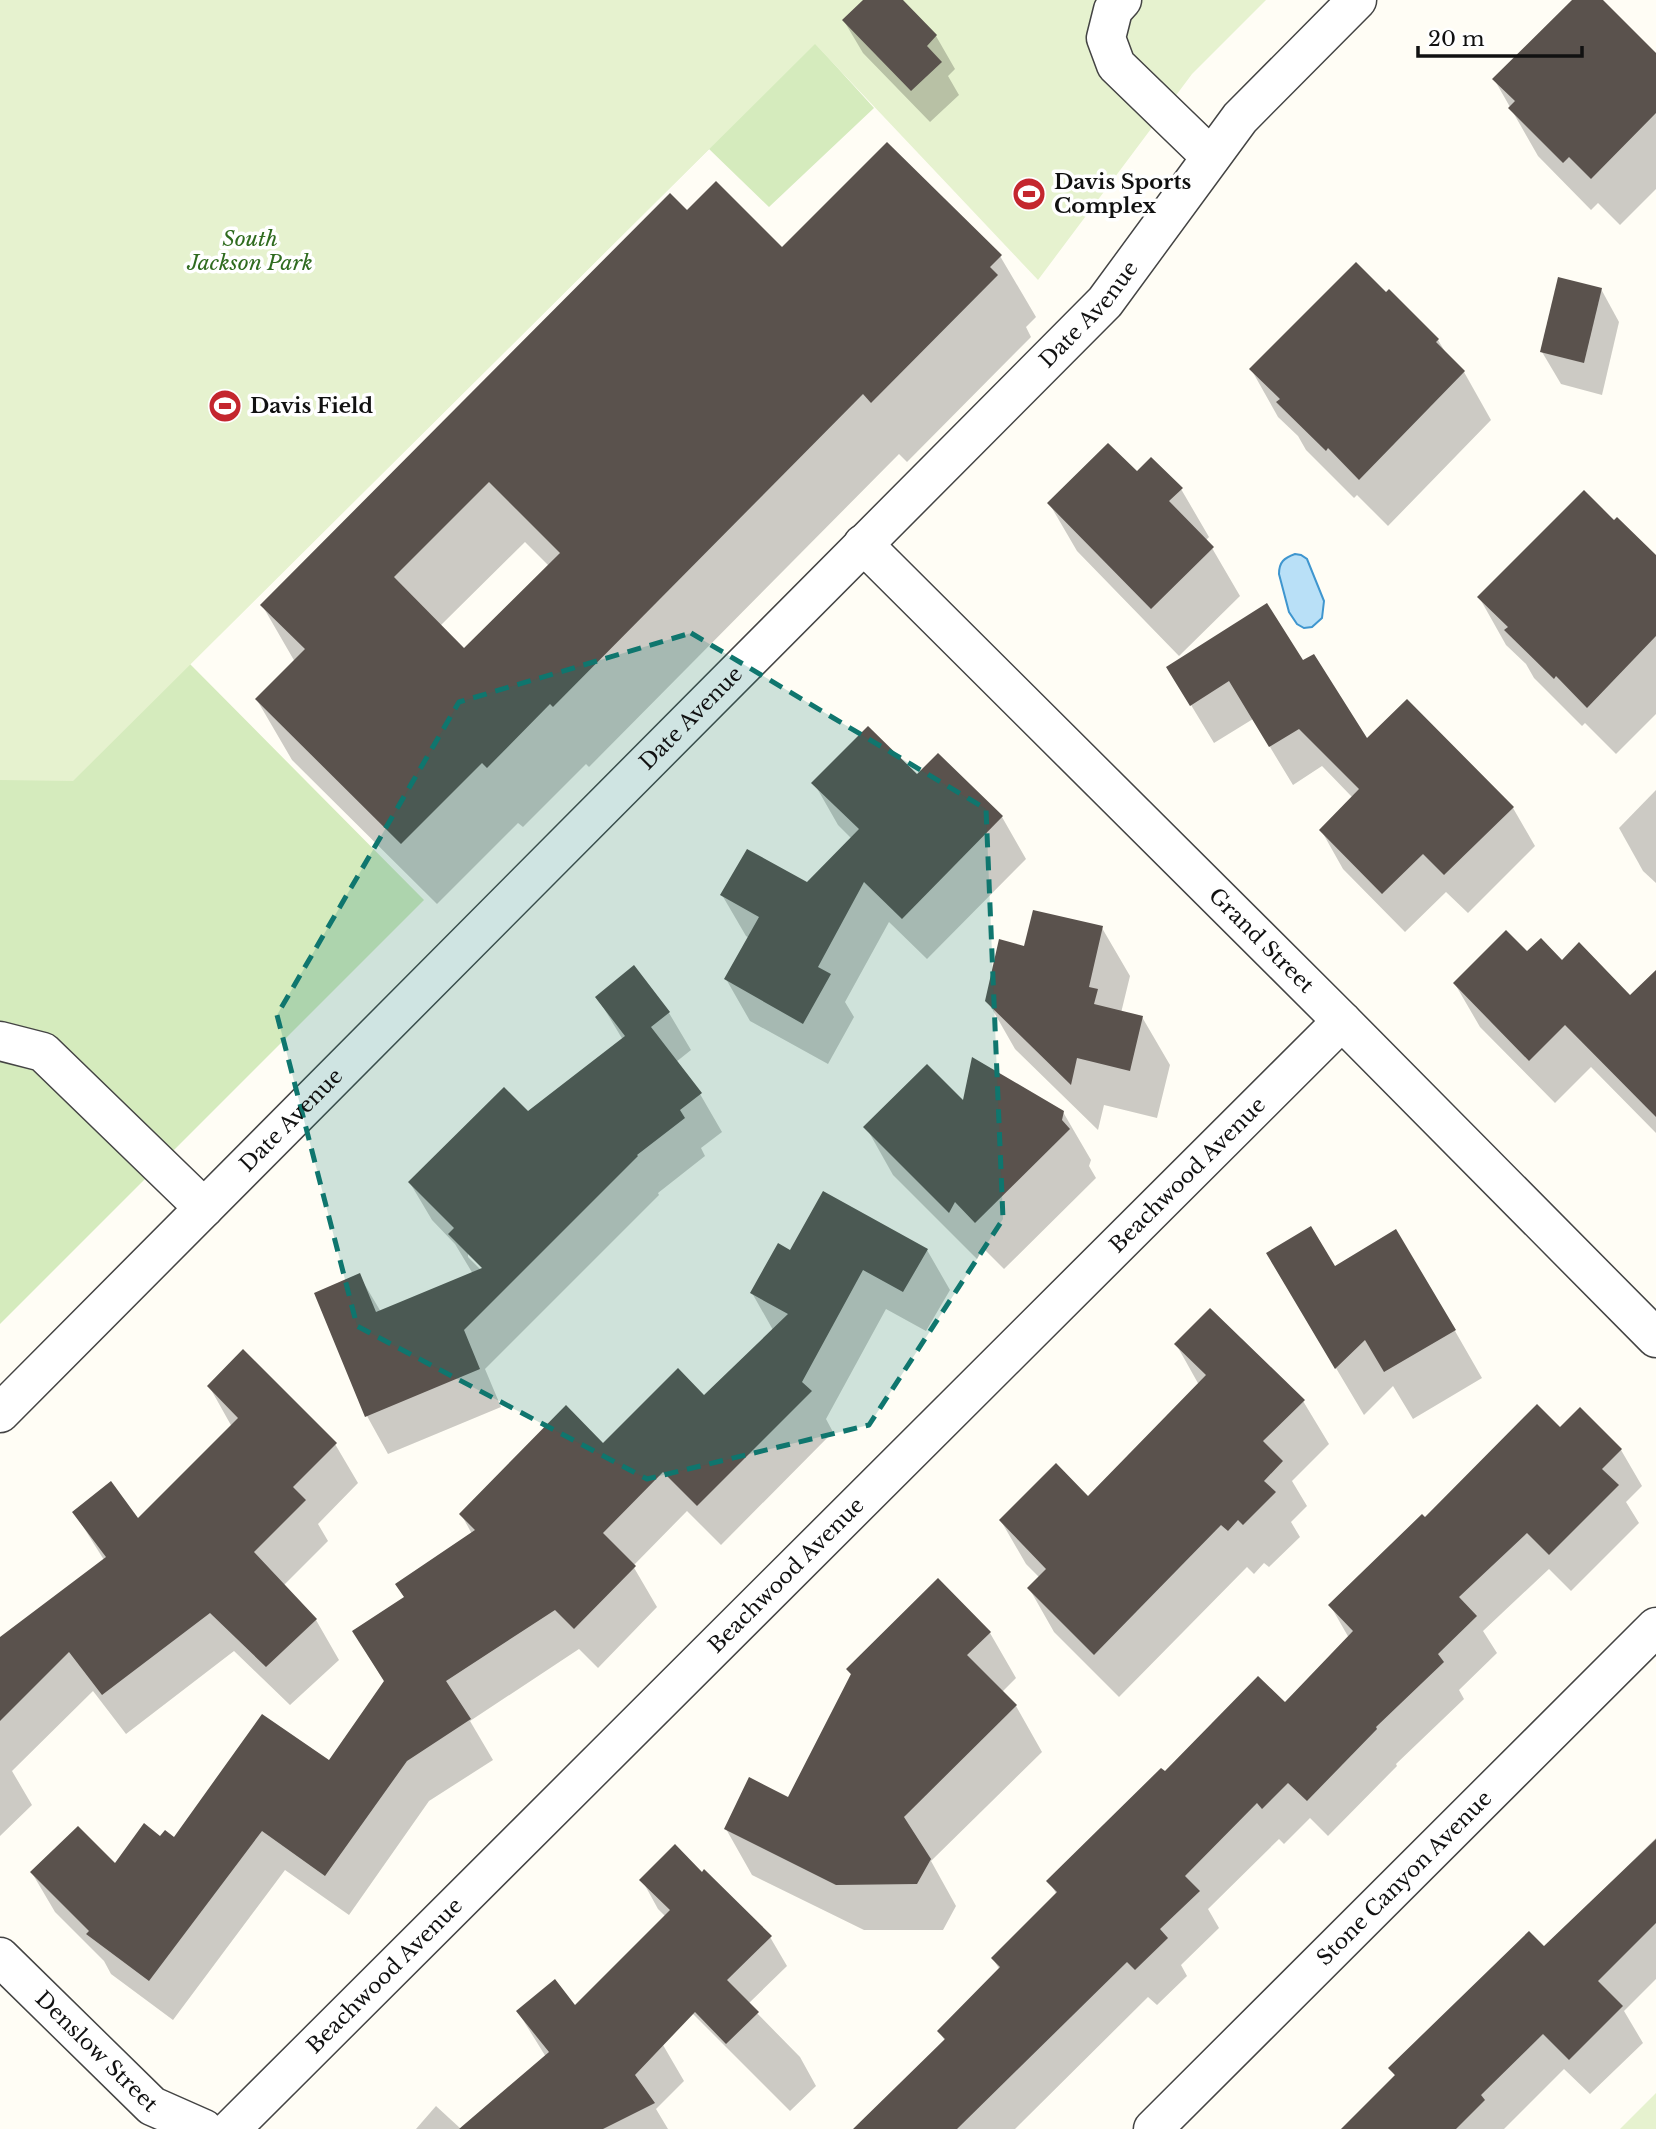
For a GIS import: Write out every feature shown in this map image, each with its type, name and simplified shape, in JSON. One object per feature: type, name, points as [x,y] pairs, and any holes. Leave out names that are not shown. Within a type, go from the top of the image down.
[{"type":"street","points":[[1122,0],[1113,10],[1106,38],[1116,65],[1211,157]]},
{"type":"street","name":"Date Avenue","points":[[0,1413],[1105,302],[1240,118],[1357,0]]},
{"type":"street","name":"Grand Street","points":[[863,544],[1656,1338]]},
{"type":"street","name":"Beachwood Avenue","points":[[231,2129],[1342,1021]]},
{"type":"street","points":[[0,1041],[43,1052],[204,1208]]},
{"type":"street","name":"Stone Canyon Avenue","points":[[1153,2129],[1656,1627]]},
{"type":"street","name":"Denslow Street","points":[[0,1956],[152,2106],[204,2129]]},
{"type":"highlighted area","points":[[691,633],[986,809],[1003,1219],[869,1425],[647,1479],[357,1326],[277,1015],[459,702]]},
{"type":"green space","name":"Davis Field","points":[[0,0],[815,43],[874,108],[769,207],[709,149],[190,664],[424,900],[0,1324]]},
{"type":"green space","name":"Davis Field","points":[[0,0],[1266,0],[1192,74],[1038,280],[815,44],[73,781],[0,780]]},
{"type":"green space","points":[[1656,2093],[1656,2129],[1620,2129]]},
{"type":"water","points":[[1295,554],[1307,559],[1324,601],[1322,618],[1312,627],[1304,628],[1297,624],[1289,612],[1279,574],[1283,561]]},
{"type":"building","points":[[863,0],[903,0],[937,35],[927,46],[942,62],[911,91],[842,20]]},
{"type":"building","points":[[1572,0],[1603,0],[1656,53],[1656,113],[1591,179],[1569,157],[1563,163],[1508,108],[1515,101],[1492,79]]},
{"type":"building","points":[[887,142],[1002,255],[990,267],[998,275],[871,403],[863,394],[553,707],[550,704],[487,768],[482,763],[401,844],[255,699],[305,649],[260,605],[670,193],[687,210],[716,181],[782,247]],"holes":[[[489,482],[560,553],[464,648],[394,577]]]},
{"type":"building","points":[[1356,262],[1386,292],[1389,289],[1439,339],[1436,342],[1465,371],[1359,480],[1276,402],[1280,399],[1249,369]]},
{"type":"building","points":[[1558,277],[1602,288],[1584,363],[1540,352]]},
{"type":"building","points":[[1108,443],[1137,471],[1151,457],[1183,488],[1169,501],[1214,547],[1151,609],[1047,503]]},
{"type":"building","points":[[1584,490],[1614,520],[1617,517],[1656,555],[1656,636],[1587,708],[1504,630],[1508,627],[1477,597]]},
{"type":"building","points":[[1267,603],[1303,660],[1314,654],[1367,738],[1407,699],[1514,807],[1444,875],[1423,854],[1382,894],[1319,830],[1359,789],[1299,729],[1269,747],[1229,681],[1190,706],[1166,667]]},
{"type":"building","points":[[868,726],[917,774],[938,753],[1003,816],[902,919],[864,882],[818,967],[831,974],[803,1024],[724,979],[759,917],[720,895],[747,849],[807,882],[859,829],[811,783]]},
{"type":"building","points":[[1033,910],[1103,926],[1089,987],[1098,989],[1094,1004],[1143,1016],[1130,1071],[1077,1058],[1071,1085],[985,1001],[999,939],[1024,946]]},
{"type":"building","points":[[1506,930],[1527,951],[1541,938],[1562,960],[1579,942],[1630,995],[1656,970],[1656,1117],[1565,1025],[1529,1061],[1453,983]]},
{"type":"building","points":[[634,965],[670,1012],[651,1027],[702,1093],[680,1110],[685,1118],[637,1155],[464,1330],[480,1369],[365,1417],[314,1293],[360,1273],[376,1312],[482,1268],[448,1234],[454,1228],[408,1182],[504,1087],[528,1111],[625,1036],[595,997]]},
{"type":"building","points":[[972,1057],[1064,1111],[1062,1120],[1070,1129],[975,1223],[955,1202],[949,1213],[863,1127],[927,1064],[963,1100]]},
{"type":"building","points":[[823,1191],[928,1249],[903,1292],[863,1270],[802,1382],[812,1391],[697,1506],[663,1472],[603,1533],[636,1566],[574,1629],[555,1610],[446,1681],[471,1719],[407,1761],[325,1876],[262,1831],[149,1981],[86,1934],[89,1931],[30,1872],[78,1826],[115,1863],[144,1823],[160,1836],[165,1830],[174,1837],[262,1714],[329,1760],[384,1681],[352,1631],[404,1597],[395,1584],[475,1530],[459,1514],[566,1405],[603,1443],[678,1368],[704,1395],[788,1314],[750,1293],[778,1243],[790,1250]]},
{"type":"building","points":[[1311,1226],[1335,1266],[1396,1229],[1456,1330],[1384,1372],[1365,1340],[1335,1369],[1266,1253]]},
{"type":"building","points":[[1210,1308],[1305,1400],[1263,1441],[1283,1461],[1264,1481],[1276,1492],[1243,1525],[1238,1520],[1228,1531],[1221,1525],[1094,1655],[1027,1588],[1046,1569],[999,1520],[1056,1463],[1088,1496],[1206,1375],[1174,1344]]},
{"type":"building","points":[[243,1349],[337,1443],[293,1487],[306,1500],[254,1552],[317,1619],[266,1667],[210,1613],[102,1695],[69,1652],[0,1721],[0,1637],[106,1557],[72,1512],[111,1481],[138,1518],[238,1418],[207,1386]]},
{"type":"building","points":[[1537,1404],[1560,1427],[1580,1407],[1622,1449],[1602,1469],[1619,1485],[1549,1555],[1527,1533],[1459,1597],[1477,1616],[1438,1654],[1444,1662],[1376,1727],[1307,1801],[1288,1783],[1262,1809],[1257,1803],[1185,1876],[1200,1891],[1160,1929],[1168,1938],[1135,1970],[1127,1962],[957,2129],[853,2129],[945,2039],[937,2031],[1000,1967],[991,1958],[1057,1892],[1046,1881],[1161,1768],[1165,1771],[1258,1676],[1285,1702],[1353,1631],[1328,1605],[1422,1514],[1425,1517]]},
{"type":"building","points":[[938,1578],[991,1632],[967,1655],[1017,1705],[904,1817],[931,1859],[917,1884],[836,1885],[724,1829],[749,1777],[788,1797],[851,1674],[846,1669]]},
{"type":"building","points":[[1656,1839],[1656,1923],[1598,1981],[1623,2006],[1569,2060],[1543,2034],[1481,2095],[1485,2100],[1456,2129],[1341,2129],[1395,2075],[1388,2068],[1529,1931],[1544,1946]]},
{"type":"building","points":[[675,1844],[772,1936],[727,1980],[759,2012],[726,2044],[695,2012],[635,2075],[655,2103],[603,2129],[459,2129],[549,2052],[516,2011],[555,1979],[575,2005],[670,1910],[639,1880]]},
{"type":"place","name":"Davis Sports Complex","points":[[1029,194]]},
{"type":"place","name":"Davis Field","points":[[225,406]]},
{"type":"park label","name":"South Jackson Park","points":[[250,251]]}]
